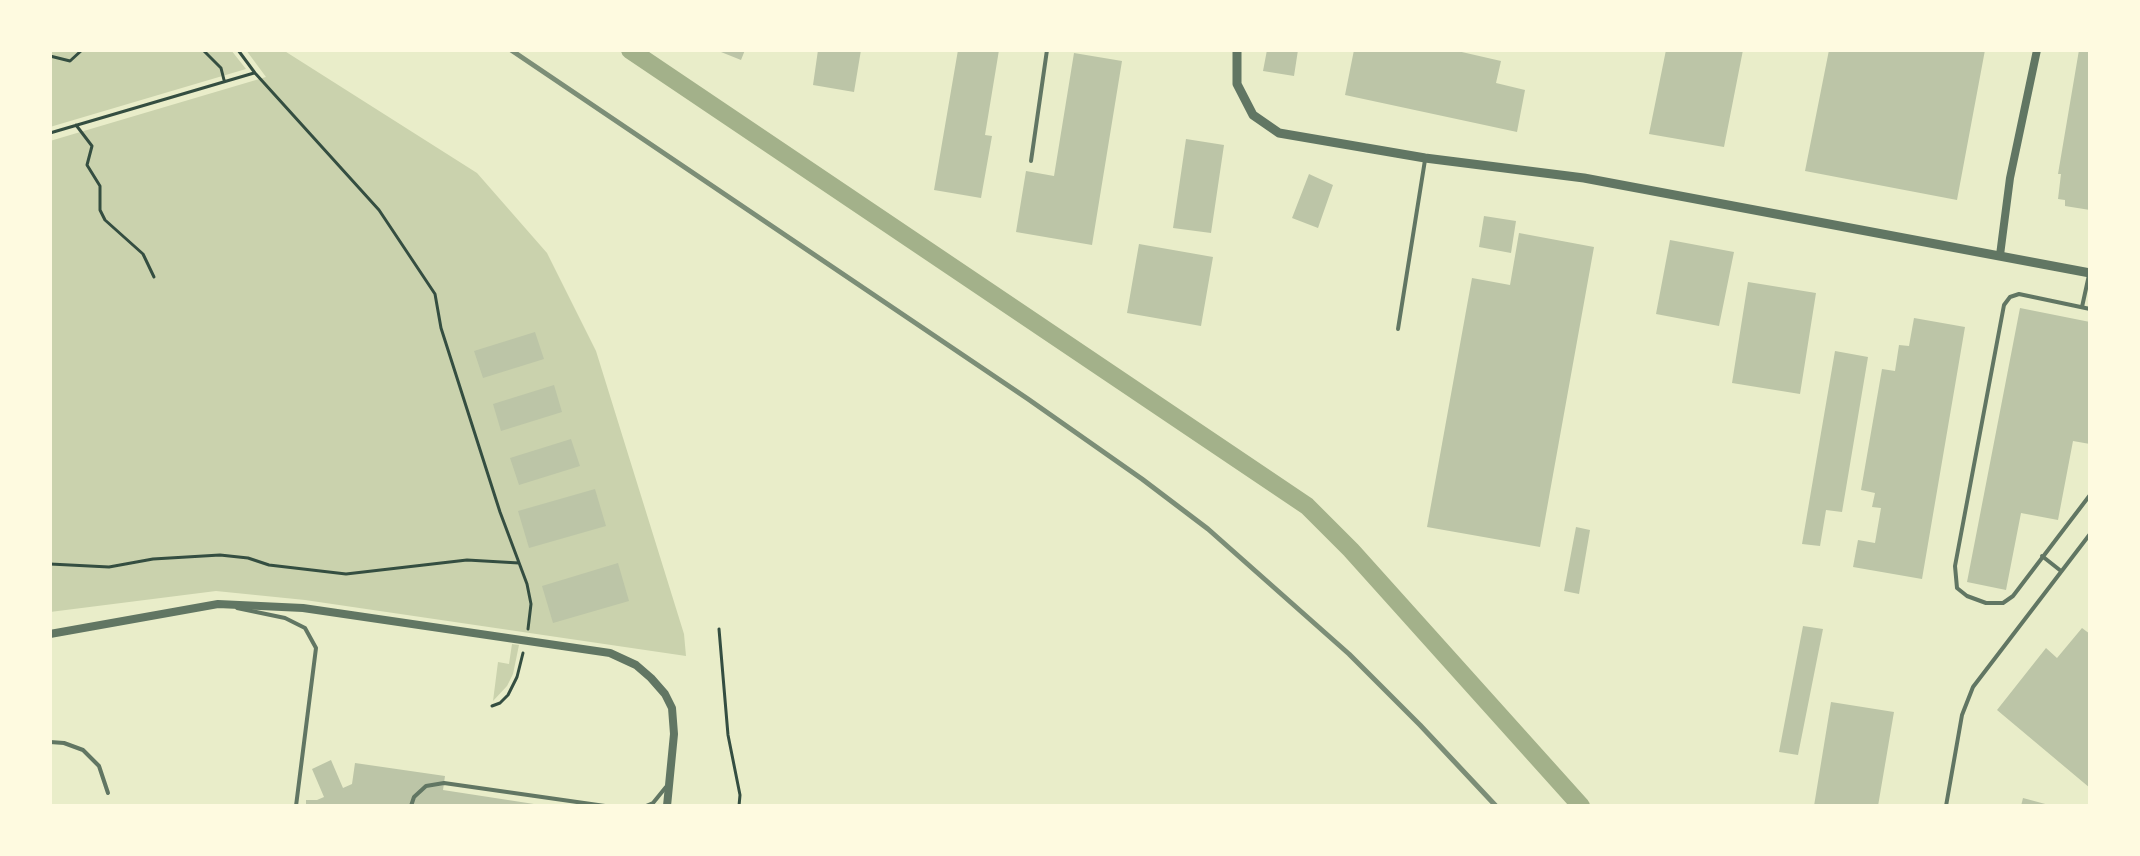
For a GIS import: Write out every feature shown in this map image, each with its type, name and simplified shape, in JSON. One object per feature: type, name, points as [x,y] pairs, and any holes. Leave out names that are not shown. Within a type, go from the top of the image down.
[{"type":"street","points":[[1237,50],[1237,84],[1253,115],[1279,133],[1425,158],[1584,178],[2090,273]]},
{"type":"street","points":[[2000,255],[2010,178],[2037,50]]},
{"type":"street","points":[[50,634],[218,604],[303,608],[610,653],[636,665],[665,694],[672,708],[674,734],[667,806]]},
{"type":"lane","points":[[1031,161],[1047,50]]},
{"type":"lane","points":[[1398,329],[1425,158]]},
{"type":"lane","points":[[2082,307],[2090,273]]},
{"type":"lane","points":[[2090,309],[2019,294],[2010,297],[2004,305],[1955,566],[1957,588],[1967,596],[1986,603],[2003,603],[2013,596],[2090,495]]},
{"type":"lane","points":[[1946,806],[1962,715],[1973,687],[2090,534]]},
{"type":"lane","points":[[2042,556],[2061,571]]},
{"type":"lane","points":[[218,604],[285,618],[305,628],[316,648],[296,806]]},
{"type":"lane","points":[[50,742],[83,750],[99,766],[108,793]]},
{"type":"lane","points":[[646,806],[664,792],[670,776]]},
{"type":"lane","points":[[411,806],[414,797],[426,786],[444,783],[605,806]]},
{"type":"path","points":[[50,56],[70,61],[82,50]]},
{"type":"path","points":[[187,50],[203,50],[221,68],[224,80]]},
{"type":"path","points":[[238,50],[255,73],[379,210],[435,294],[441,328],[500,512],[520,563],[531,604],[528,632]]},
{"type":"path","points":[[50,133],[255,73]]},
{"type":"path","points":[[76,125],[92,146],[87,165],[100,186],[100,210],[105,220],[143,254],[154,277]]},
{"type":"path","points":[[50,564],[109,567],[153,559],[220,555],[248,558],[269,565],[346,574],[467,560],[520,563]]},
{"type":"path","points":[[719,629],[728,735],[740,795],[739,806]]},
{"type":"path","points":[[492,706],[508,695],[517,677],[525,646]]},
{"type":"green space","points":[[50,50],[231,50],[246,69],[50,127]]},
{"type":"green space","points":[[246,50],[283,50],[477,173],[547,253],[596,351],[684,634],[686,656],[305,600],[216,591],[50,612],[50,141],[266,77]]},
{"type":"green space","points":[[512,644],[519,645],[513,674],[493,701],[498,662],[509,664]]},
{"type":"building","points":[[716,50],[745,50],[741,60]]},
{"type":"building","points":[[818,50],[861,50],[854,92],[813,85]]},
{"type":"building","points":[[958,50],[999,50],[985,135],[992,136],[981,198],[934,190]]},
{"type":"building","points":[[1267,50],[1298,50],[1294,76],[1263,71]]},
{"type":"building","points":[[1354,50],[1453,50],[1501,61],[1496,83],[1525,90],[1517,132],[1345,95]]},
{"type":"building","points":[[1666,50],[1743,50],[1724,147],[1649,134]]},
{"type":"building","points":[[1829,50],[1985,50],[1957,200],[1805,171]]},
{"type":"building","points":[[2079,50],[2090,50],[2090,210],[2065,206],[2065,200],[2058,199],[2061,174],[2058,174]]},
{"type":"building","points":[[1074,53],[1122,61],[1092,245],[1016,232],[1026,171],[1054,176]]},
{"type":"building","points":[[1186,139],[1224,145],[1211,233],[1173,228]]},
{"type":"building","points":[[1309,174],[1333,185],[1318,228],[1292,218]]},
{"type":"building","points":[[1484,216],[1516,221],[1511,253],[1479,247]]},
{"type":"building","points":[[1519,233],[1594,247],[1540,547],[1427,527],[1472,278],[1510,285]]},
{"type":"building","points":[[1670,240],[1734,252],[1719,326],[1656,314]]},
{"type":"building","points":[[1139,244],[1213,257],[1201,326],[1127,313]]},
{"type":"building","points":[[1748,282],[1816,293],[1800,394],[1732,383]]},
{"type":"building","points":[[2020,308],[2090,322],[2090,444],[2073,441],[2058,520],[2021,513],[2006,590],[1967,582]]},
{"type":"building","points":[[1914,318],[1965,327],[1922,579],[1853,567],[1858,540],[1875,543],[1881,508],[1872,507],[1875,493],[1861,490],[1882,369],[1895,371],[1899,345],[1909,346]]},
{"type":"building","points":[[535,332],[544,359],[483,378],[474,351]]},
{"type":"building","points":[[1835,351],[1868,357],[1842,512],[1826,510],[1820,546],[1802,544]]},
{"type":"building","points":[[554,385],[562,412],[501,431],[493,404]]},
{"type":"building","points":[[571,439],[580,466],[519,485],[510,458]]},
{"type":"building","points":[[595,489],[606,526],[529,548],[518,511]]},
{"type":"building","points":[[1576,527],[1590,530],[1579,594],[1564,591]]},
{"type":"building","points":[[618,563],[629,601],[553,623],[542,586]]},
{"type":"building","points":[[1803,626],[1823,629],[1798,755],[1779,752]]},
{"type":"building","points":[[2082,628],[2090,634],[2090,788],[1997,710],[2046,648],[2057,658]]},
{"type":"building","points":[[1831,702],[1894,712],[1878,806],[1814,806]]},
{"type":"building","points":[[331,760],[343,788],[352,784],[355,763],[445,776],[443,790],[547,806],[306,806],[306,800],[324,797],[312,769]]},
{"type":"building","points":[[2023,798],[2049,805],[2049,806],[2021,806]]},
{"type":"waterway","points":[[630,50],[1307,506],[1351,550],[1581,806]]},
{"type":"railway","points":[[511,50],[1028,399],[1208,529],[1349,654],[1496,806]]}]
